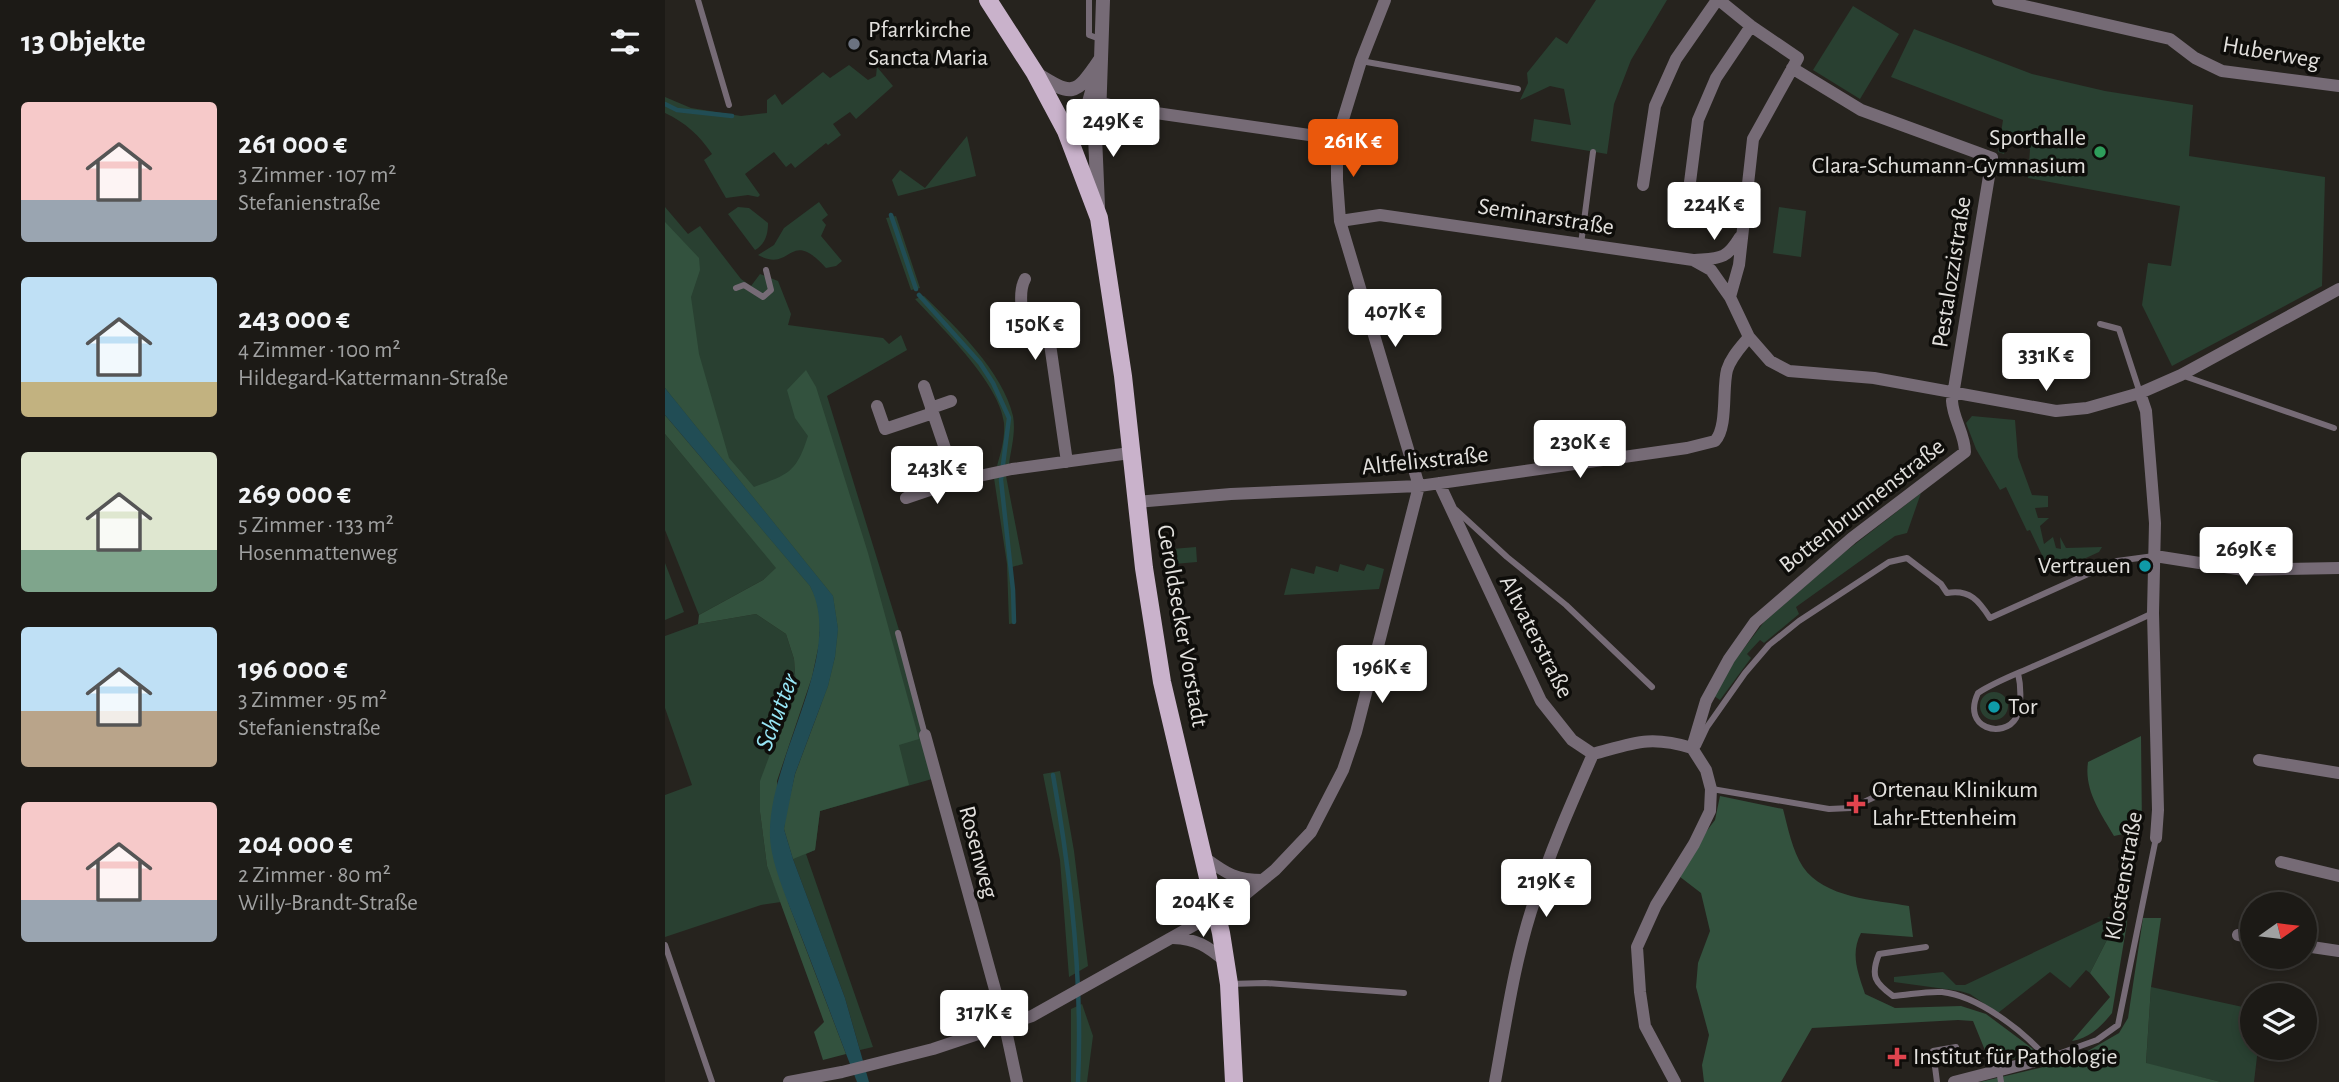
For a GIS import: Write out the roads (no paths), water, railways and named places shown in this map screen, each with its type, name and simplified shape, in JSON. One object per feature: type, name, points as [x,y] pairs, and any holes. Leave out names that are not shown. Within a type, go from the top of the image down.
[{"type":"main road","name":"Geroldsecker Vorstadt","points":[[988,0],[1035,73],[1066,131],[1099,218],[1123,376],[1136,502],[1162,682],[1217,911],[1229,984],[1234,1082]]},
{"type":"street","points":[[1099,218],[1095,155],[1103,0]]},
{"type":"street","points":[[789,1082],[886,1061],[1032,1016],[1237,901],[1287,859],[1311,832],[1343,770],[1366,699],[1419,486],[1340,221],[1336,180],[1337,139],[1361,61],[1385,0]]},
{"type":"street","points":[[1643,185],[1655,106],[1676,59],[1718,0],[1798,58],[1753,139],[1739,265],[1730,297]]},
{"type":"street","name":"Huberweg","points":[[1998,0],[2170,39],[2195,58],[2222,71],[2339,86]]},
{"type":"street","points":[[1689,190],[1697,120],[1716,78],[1751,26]]},
{"type":"street","points":[[1035,73],[1059,88],[1070,89],[1084,84],[1101,59]]},
{"type":"street","points":[[1066,131],[1090,102],[1101,59]]},
{"type":"street","name":"Pestalozzistraße","points":[[1792,68],[1861,110],[1992,158],[1953,392]]},
{"type":"street","points":[[1099,102],[1121,108],[1337,139]]},
{"type":"street","points":[[1066,131],[1088,118],[1099,102]]},
{"type":"street","name":"Seminarstraße","points":[[1340,221],[1380,215],[1693,260]]},
{"type":"street","points":[[1693,260],[1724,257],[1742,234]]},
{"type":"street","points":[[1693,260],[1711,270],[1730,297],[1749,337],[1770,361],[1789,371],[1874,378],[2056,411],[2087,408],[2140,393],[2181,375],[2339,289]]},
{"type":"street","points":[[1025,279],[1021,286],[1027,324],[1050,344],[1067,463]]},
{"type":"street","name":"Altfelixstraße","points":[[1136,502],[1231,494],[1419,486],[1715,442],[1720,432],[1727,370],[1749,337]]},
{"type":"street","points":[[924,386],[956,481]]},
{"type":"street","name":"Bottenbrunnenstraße","points":[[1694,749],[1706,701],[1729,659],[1755,622],[1852,538],[1962,456],[1965,447],[1954,415],[1953,392]]},
{"type":"street","name":"Klostenstraße","points":[[2140,393],[2146,411],[2155,523],[2153,613],[2158,810],[2156,838]]},
{"type":"street","points":[[877,406],[885,429],[951,401]]},
{"type":"street","points":[[906,498],[956,481],[995,472],[1130,453]]},
{"type":"street","name":"Altvaterstraße","points":[[1439,483],[1541,701],[1572,740],[1593,754]]},
{"type":"street","points":[[2155,556],[2244,570],[2339,568]]},
{"type":"street","name":"Rosenweg","points":[[925,735],[1005,1026],[1017,1082]]},
{"type":"street","points":[[1495,1082],[1510,999],[1534,901],[1561,825],[1593,754],[1650,739],[1672,741],[1694,749],[1706,770],[1711,789],[1710,811],[1694,844],[1656,905],[1637,947],[1645,1026],[1675,1082]]},
{"type":"street","points":[[2259,760],[2339,773]]},
{"type":"street","points":[[1205,858],[1228,875],[1246,880],[1263,880]]},
{"type":"street","points":[[2281,862],[2339,876]]},
{"type":"street","points":[[1173,938],[1191,939],[1210,948],[1225,961]]},
{"type":"street","points":[[2317,948],[2339,951]]},
{"type":"street","points":[[1954,1082],[2000,1076],[2047,1058]]},
{"type":"lane","points":[[698,0],[729,105]]},
{"type":"lane","points":[[1089,0],[1089,36],[1102,39]]},
{"type":"lane","points":[[1361,61],[1518,89]]},
{"type":"lane","points":[[1581,244],[1593,152]]},
{"type":"lane","points":[[736,288],[744,285],[763,297],[771,290],[766,270]]},
{"type":"lane","points":[[2100,324],[2119,329],[2140,393]]},
{"type":"lane","points":[[2181,375],[2334,428]]},
{"type":"lane","points":[[1445,500],[1507,557],[1566,605],[1653,687]]},
{"type":"lane","points":[[1694,749],[1745,673],[1769,645],[1799,621],[1889,562],[1907,558],[1941,584],[1947,593],[1956,591],[1974,597],[1990,618],[2117,561],[2155,556]]},
{"type":"lane","points":[[2018,673],[2021,684],[2015,719],[1994,729],[1982,724],[1973,710],[1978,693],[2018,673],[2153,613]]},
{"type":"lane","name":"Rosenweg","points":[[898,633],[925,735]]},
{"type":"lane","points":[[1711,789],[1829,809],[1851,808],[1896,787]]},
{"type":"lane","name":"Klostenstraße","points":[[2047,1058],[2097,1040],[2118,1025],[2156,838]]},
{"type":"lane","points":[[665,945],[712,1082]]},
{"type":"lane","points":[[1926,947],[1879,954],[1873,968],[1879,985],[1893,996],[1941,992],[1963,997],[2021,1032],[2047,1058]]},
{"type":"lane","points":[[1229,984],[1265,983],[1404,993]]},
{"type":"lane","points":[[1937,1082],[1933,1051],[1956,1047],[1959,1060]]},
{"type":"water","points":[[665,388],[833,596],[838,629],[835,657],[828,686],[795,774],[784,829],[845,998],[869,1082],[857,1082],[784,892],[771,847],[772,806],[819,644],[818,614],[810,586],[665,415]]},
{"type":"waterway","points":[[665,104],[677,110],[732,116]]},
{"type":"waterway","points":[[891,215],[916,289]]},
{"type":"waterway","points":[[919,295],[980,363],[993,383],[1009,418],[1001,480],[1014,622]]},
{"type":"waterway","points":[[1053,775],[1074,928],[1079,1005],[1078,1082]]},
{"type":"place","name":"Pfarrkirche Sancta Maria","points":[[854,44]]},
{"type":"place","name":"Sporthalle Clara-Schumann-Gymnasium","points":[[2100,152]]},
{"type":"place","name":"Vertrauen","points":[[2145,566]]},
{"type":"place","name":"Tor","points":[[1994,707]]},
{"type":"place","name":"Ortenau Klinikum Lahr-Ettenheim","points":[[1856,804]]},
{"type":"place","name":"Institut für Pathologie","points":[[1897,1057]]},
{"type":"water label","name":"Schutter","points":[[777,712]]}]
